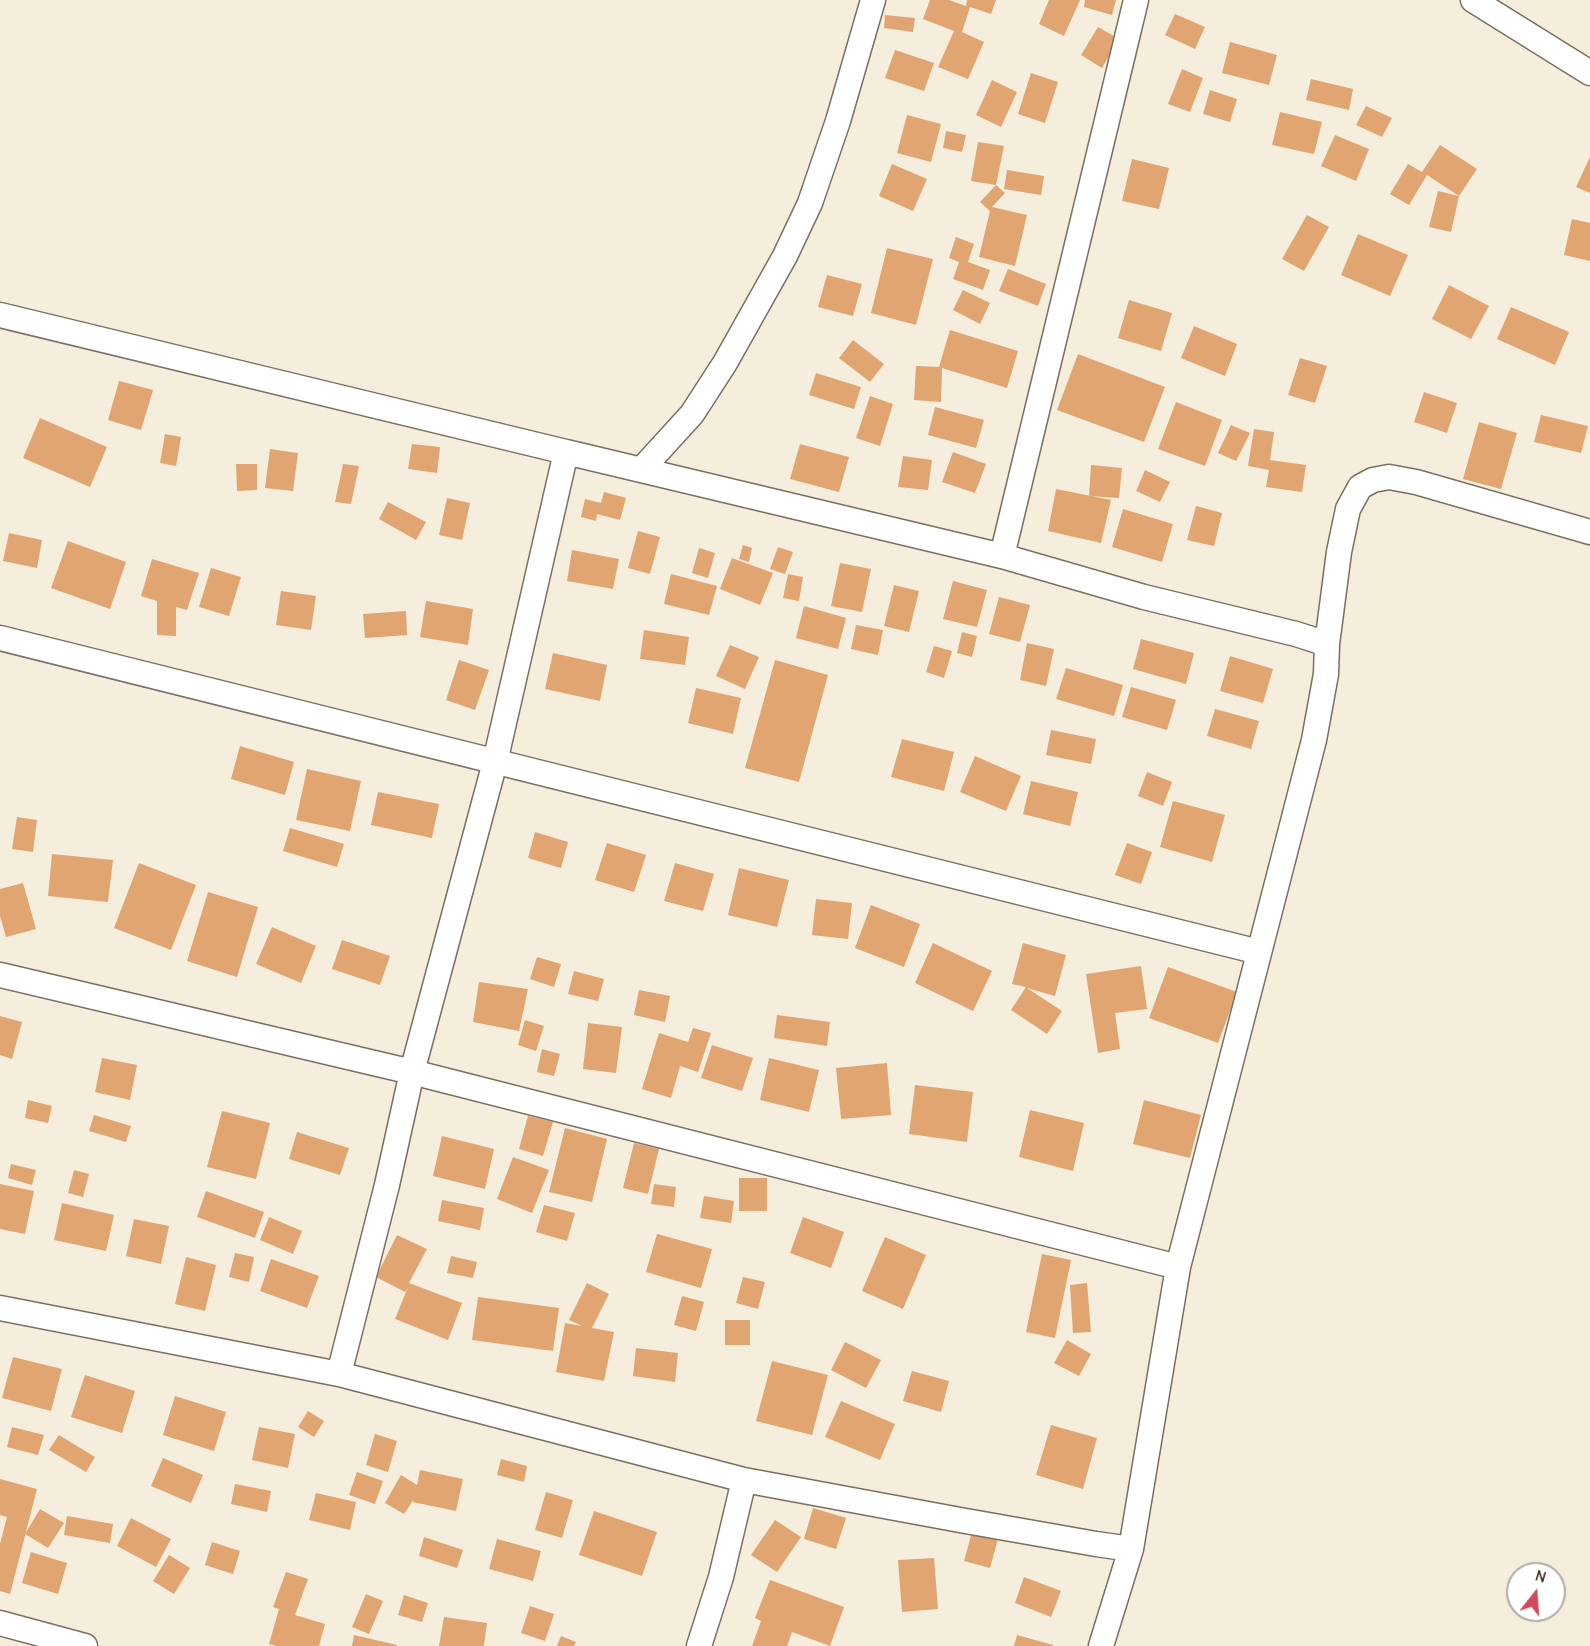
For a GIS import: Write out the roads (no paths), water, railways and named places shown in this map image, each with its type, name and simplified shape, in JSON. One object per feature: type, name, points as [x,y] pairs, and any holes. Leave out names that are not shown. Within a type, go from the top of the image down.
[{"type":"street","points":[[641,470],[692,414],[725,363],[785,256],[810,203],[838,121],[873,0]]},
{"type":"street","points":[[1002,556],[1136,0]]},
{"type":"street","points":[[1473,0],[1590,74]]},
{"type":"street","points":[[0,315],[1002,556],[1144,597],[1328,644]]},
{"type":"street","points":[[339,1374],[387,1185],[412,1072],[495,762],[566,452]]},
{"type":"street","points":[[1101,1646],[1131,1549],[1178,1267],[1314,740],[1326,674],[1339,552],[1348,509],[1360,487],[1373,480],[1389,477],[1416,482],[1590,532]]},
{"type":"street","points":[[0,638],[1259,952]]},
{"type":"street","points":[[0,975],[412,1072],[1178,1267]]},
{"type":"street","points":[[0,1308],[339,1374],[744,1480],[1131,1549]]},
{"type":"street","points":[[699,1646],[721,1577],[744,1480]]},
{"type":"street","points":[[0,1623],[85,1646]]}]
